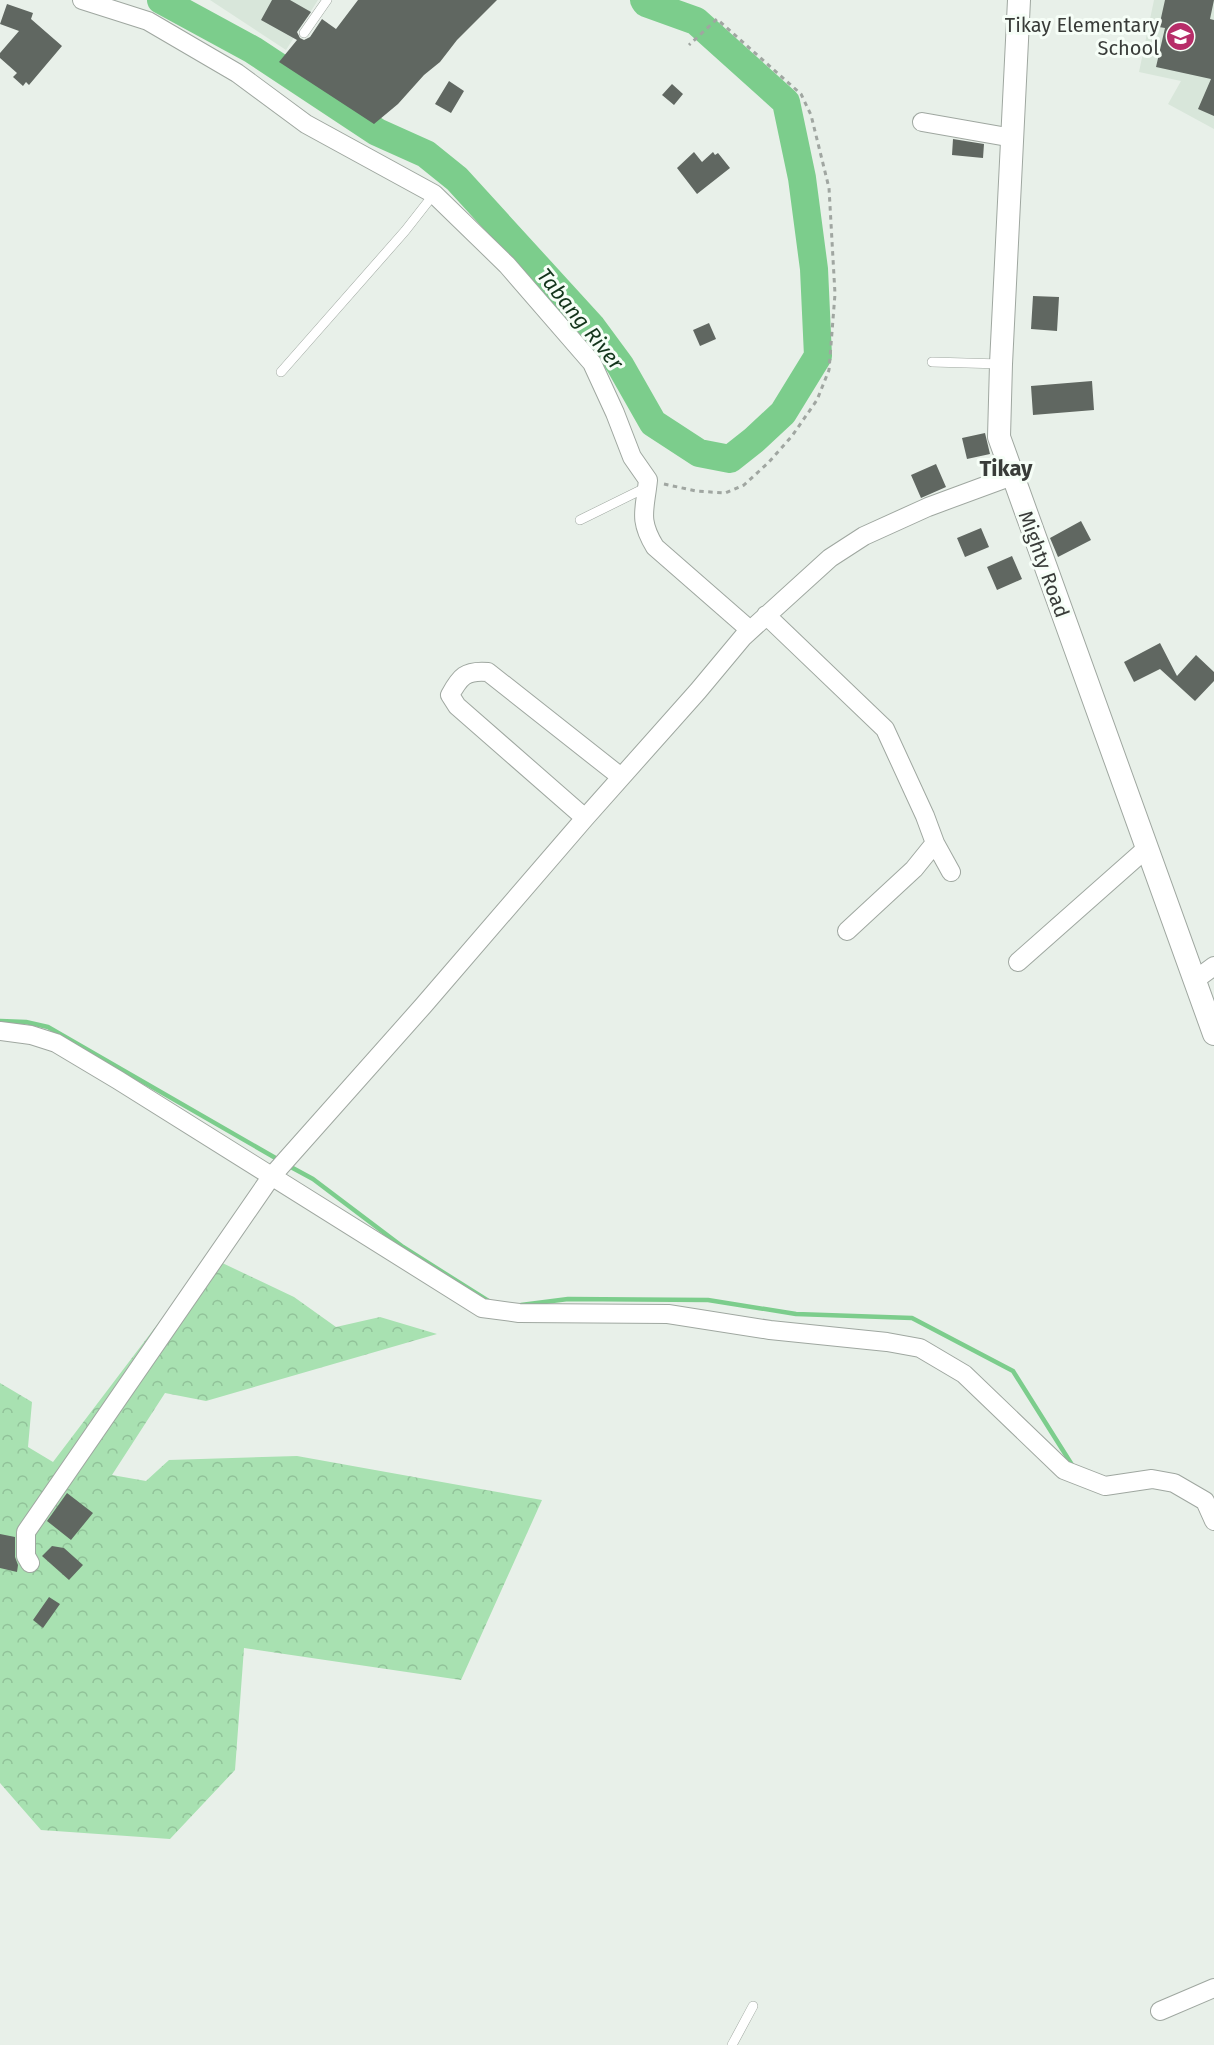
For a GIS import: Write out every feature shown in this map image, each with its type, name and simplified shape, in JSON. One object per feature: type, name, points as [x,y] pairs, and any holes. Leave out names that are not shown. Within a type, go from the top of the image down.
[{"type":"street","points":[[82,0],[148,21],[237,73],[306,124],[434,194],[507,265],[592,363],[615,412],[632,457],[647,483],[643,505],[645,531],[655,547],[750,630]]},
{"type":"street","name":"Mighty Road","points":[[1019,0],[999,437],[1214,1034]]},
{"type":"street","points":[[922,122],[1012,138]]},
{"type":"street","points":[[30,1563],[26,1556],[24,1543],[26,1532],[272,1177],[750,630],[830,558],[864,536],[928,507],[1012,476]]},
{"type":"street","points":[[766,615],[885,729],[926,816],[935,843],[951,872]]},
{"type":"street","points":[[585,818],[457,706],[450,695],[460,678],[474,671],[488,672],[621,777]]},
{"type":"street","points":[[847,930],[914,869],[935,843]]},
{"type":"street","points":[[1018,962],[1148,847]]},
{"type":"street","points":[[1195,980],[1214,966]]},
{"type":"street","points":[[0,1031],[31,1035],[56,1043],[482,1308],[519,1313],[668,1314],[770,1330],[887,1342],[920,1348],[964,1374],[1064,1470],[1105,1486],[1152,1479],[1174,1483],[1205,1502],[1214,1521]]},
{"type":"street","points":[[1160,2011],[1214,1988]]},
{"type":"lane","points":[[304,33],[327,0]]},
{"type":"lane","points":[[281,372],[405,231],[434,194]]},
{"type":"lane","points":[[932,362],[1001,364]]},
{"type":"lane","points":[[580,520],[647,483]]},
{"type":"lane","points":[[732,2045],[753,2006]]},
{"type":"path","points":[[647,483],[725,493],[744,485],[792,436],[817,400],[829,370],[835,294],[829,188],[811,115],[801,94],[717,19],[689,45]]},
{"type":"shaded area","points":[[210,0],[318,0],[286,50]]},
{"type":"shaded area","name":"Tikay Elementary School","points":[[1154,0],[1214,0],[1214,129],[1168,104],[1181,81],[1139,72]]},
{"type":"green space","points":[[210,1255],[294,1297],[336,1327],[380,1317],[437,1334],[206,1401],[165,1393],[112,1475],[146,1481],[169,1460],[297,1456],[542,1500],[461,1680],[244,1648],[235,1770],[170,1839],[41,1830],[0,1783],[0,1383],[32,1402],[28,1447],[53,1462]]},
{"type":"building","points":[[272,0],[290,0],[311,12],[297,32],[304,40],[310,37],[322,19],[336,29],[358,0],[497,0],[457,40],[440,62],[424,75],[398,104],[374,124],[279,62],[297,40],[261,20]]},
{"type":"building","name":"Tikay Elementary School","points":[[1165,0],[1214,0],[1210,19],[1214,20],[1214,116],[1198,109],[1211,79],[1156,67],[1165,28],[1159,27]]},
{"type":"building","points":[[7,4],[33,13],[31,19],[62,46],[29,85],[26,82],[23,86],[13,77],[17,73],[0,58],[0,53],[19,31],[0,24]]},
{"type":"building","points":[[449,81],[464,91],[451,113],[435,104]]},
{"type":"building","points":[[672,84],[683,94],[674,105],[662,95]]},
{"type":"building","points":[[953,139],[984,144],[983,158],[952,155]]},
{"type":"building","points":[[694,152],[702,162],[713,152],[715,155],[718,153],[730,168],[697,194],[677,168]]},
{"type":"building","points":[[1033,296],[1059,297],[1057,331],[1031,329]]},
{"type":"building","points":[[709,323],[716,339],[700,346],[693,330]]},
{"type":"building","points":[[1092,381],[1094,410],[1033,415],[1031,386]]},
{"type":"building","points":[[985,433],[990,454],[967,459],[962,438]]},
{"type":"building","points":[[936,464],[946,487],[921,498],[911,475]]},
{"type":"building","points":[[1081,521],[1091,540],[1058,557],[1050,538]]},
{"type":"building","points":[[981,528],[989,547],[965,557],[957,538]]},
{"type":"building","points":[[1012,556],[1022,579],[997,590],[987,567]]},
{"type":"building","points":[[1160,643],[1177,676],[1196,655],[1214,672],[1214,681],[1195,701],[1160,669],[1134,682],[1124,662]]},
{"type":"building","points":[[67,1493],[93,1513],[71,1540],[47,1521]]},
{"type":"building","points":[[0,1534],[15,1537],[17,1572],[0,1568]]},
{"type":"building","points":[[52,1546],[64,1548],[83,1565],[69,1580],[42,1556]]},
{"type":"building","points":[[49,1597],[60,1604],[43,1628],[33,1620]]},
{"type":"waterway","name":"Tabang River","points":[[161,0],[253,50],[377,132],[426,154],[457,179],[592,327],[620,365],[653,423],[699,453],[730,459],[783,413],[818,356],[814,269],[802,178],[786,102],[696,21],[646,3],[644,0]]},
{"type":"waterway","points":[[0,1021],[26,1022],[48,1027],[279,1160]]},
{"type":"waterway","points":[[289,1166],[313,1179],[403,1247],[490,1302]]},
{"type":"waterway","points":[[521,1305],[568,1299],[708,1300],[796,1314],[912,1318],[1013,1371],[1074,1468]]},
{"type":"place","name":"Tikay Elementary School","points":[[1180,36]]},
{"type":"district","name":"Tikay","points":[[1006,468]]}]
